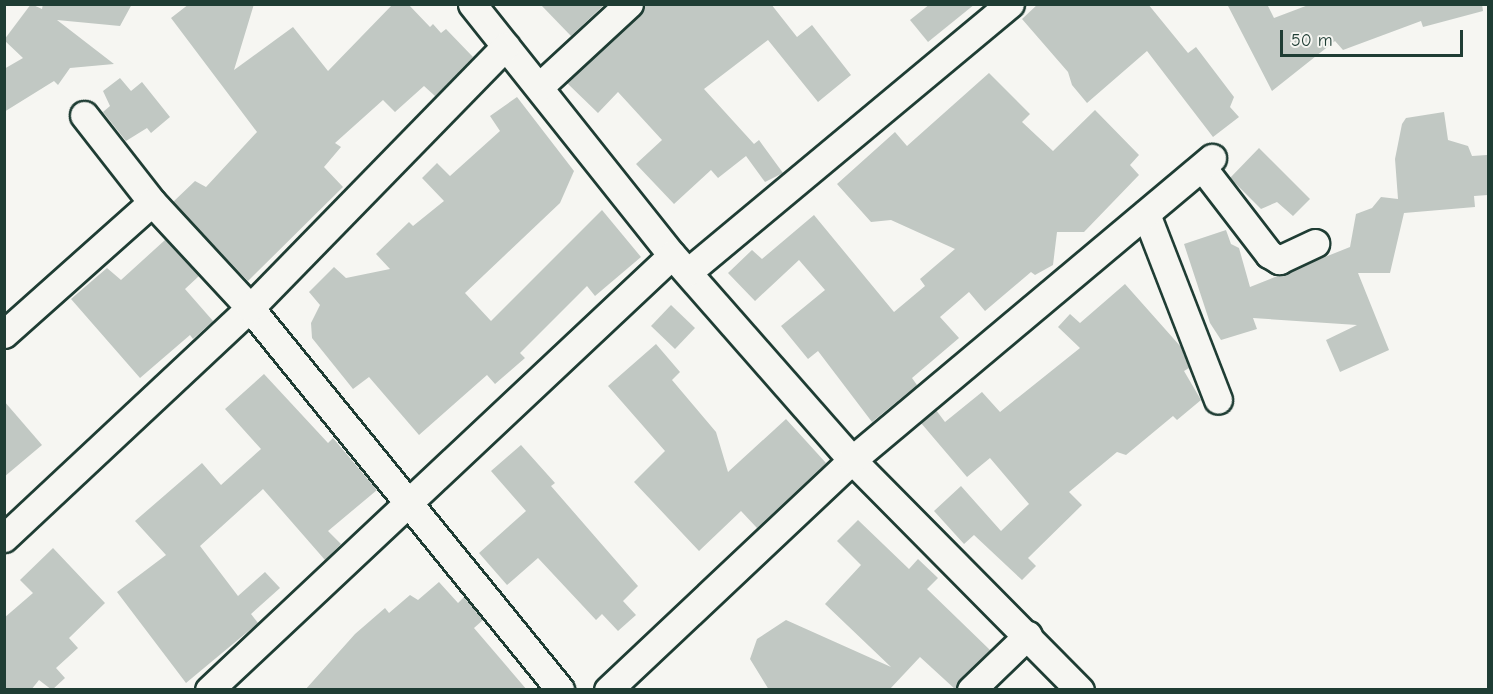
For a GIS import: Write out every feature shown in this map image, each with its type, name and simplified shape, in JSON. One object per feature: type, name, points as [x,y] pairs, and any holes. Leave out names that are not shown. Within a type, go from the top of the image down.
[{"type":"street","points":[[472,4],[540,86],[680,264],[852,460],[1080,690]]},
{"type":"street","points":[[540,86],[629,4]]},
{"type":"street","points":[[209,690],[406,502],[680,264],[1010,4]]},
{"type":"street","points":[[4,538],[250,308],[506,46]]},
{"type":"street","points":[[84,115],[152,202],[250,308],[560,690]]},
{"type":"street","points":[[608,690],[852,460],[1207,163],[1269,254],[1280,260],[1315,243]]},
{"type":"street","points":[[4,334],[152,202]]},
{"type":"street","points":[[1146,214],[1218,400]]},
{"type":"street","points":[[971,690],[1028,635]]},
{"type":"building","points":[[31,4],[42,9],[43,4],[132,4],[120,26],[57,20],[114,64],[70,68],[58,85],[54,81],[4,112],[4,69],[23,58],[4,40]]},
{"type":"building","points":[[189,4],[254,4],[234,70],[293,27],[328,71],[393,4],[408,4],[430,27],[433,24],[441,33],[446,29],[473,57],[435,96],[424,86],[395,112],[383,100],[335,143],[341,147],[324,167],[343,187],[248,281],[173,202],[195,181],[206,187],[257,132],[171,18]]},
{"type":"building","points":[[540,4],[605,4],[571,36]]},
{"type":"building","points":[[644,4],[771,4],[797,37],[812,25],[851,75],[818,102],[768,40],[704,89],[754,144],[759,140],[783,173],[765,182],[746,156],[718,178],[711,170],[674,204],[636,164],[662,140],[618,92],[598,113],[567,83],[640,16]]},
{"type":"building","points":[[930,4],[975,4],[928,42],[910,20]]},
{"type":"building","points":[[1038,4],[1148,4],[1188,53],[1196,47],[1234,97],[1230,107],[1239,117],[1213,137],[1147,51],[1087,103],[1072,85],[1068,72],[1022,19]]},
{"type":"building","points":[[1227,4],[1267,4],[1274,18],[1311,4],[1482,4],[1483,11],[1423,27],[1421,21],[1343,50],[1335,41],[1272,91]]},
{"type":"building","points":[[989,73],[1030,114],[1022,122],[1053,151],[1095,110],[1139,155],[1130,165],[1139,175],[1084,232],[1057,232],[1053,265],[1035,275],[1031,272],[985,311],[969,292],[940,317],[959,338],[912,378],[917,385],[872,422],[818,351],[808,359],[781,326],[825,290],[799,260],[755,301],[728,273],[752,250],[762,259],[814,215],[894,312],[925,286],[920,279],[955,249],[891,220],[871,222],[837,184],[895,132],[907,146]]},
{"type":"building","points":[[120,78],[131,91],[142,82],[170,117],[151,133],[147,128],[126,141],[103,112],[110,106],[103,91]]},
{"type":"building","points":[[517,97],[574,171],[560,203],[465,293],[491,321],[602,210],[641,257],[595,296],[587,286],[520,353],[525,358],[495,384],[487,375],[419,435],[369,377],[353,389],[312,338],[311,323],[320,305],[309,292],[334,267],[346,278],[390,269],[376,254],[409,222],[413,226],[444,201],[422,178],[437,163],[450,176],[500,131],[490,116]]},
{"type":"building","points":[[1444,112],[1448,140],[1468,146],[1472,156],[1487,155],[1488,195],[1474,196],[1475,207],[1404,213],[1390,273],[1358,273],[1389,350],[1340,372],[1326,340],[1357,325],[1253,318],[1257,329],[1221,340],[1210,323],[1184,244],[1226,230],[1231,244],[1239,248],[1250,287],[1350,247],[1356,214],[1372,208],[1381,197],[1398,199],[1395,159],[1402,124],[1406,118]]},
{"type":"building","points":[[1259,148],[1310,199],[1293,216],[1277,202],[1261,209],[1230,178]]},
{"type":"building","points":[[165,240],[199,276],[185,289],[213,321],[193,339],[190,335],[140,378],[71,299],[107,268],[121,280]]},
{"type":"building","points":[[1125,284],[1181,347],[1189,368],[1184,371],[1201,400],[1177,420],[1173,416],[1126,455],[1117,452],[1069,492],[1082,505],[1028,558],[1036,566],[1022,580],[974,535],[964,544],[934,511],[961,486],[1001,531],[1029,504],[990,458],[967,477],[921,423],[936,410],[945,422],[982,392],[1000,412],[1080,348],[1058,327],[1070,314],[1080,323]]},
{"type":"building","points":[[671,305],[695,328],[675,349],[651,326]]},
{"type":"building","points":[[656,344],[680,372],[672,380],[716,432],[728,472],[786,419],[826,463],[757,528],[741,511],[699,551],[634,482],[665,451],[608,386]]},
{"type":"building","points":[[264,374],[328,443],[333,438],[377,490],[328,531],[341,544],[325,560],[263,489],[200,546],[238,596],[265,572],[280,588],[251,614],[258,623],[186,683],[117,592],[166,555],[135,521],[202,463],[221,485],[261,449],[225,409]]},
{"type":"building","points":[[4,401],[42,445],[4,477]]},
{"type":"building","points":[[521,445],[555,483],[551,486],[638,586],[623,601],[636,615],[618,631],[602,614],[596,620],[538,558],[507,585],[479,553],[526,511],[491,471]]},
{"type":"building","points":[[858,520],[909,569],[918,559],[938,578],[927,589],[990,650],[960,679],[956,690],[920,657],[889,690],[769,690],[750,659],[757,639],[786,620],[891,667],[825,604],[861,565],[837,541]]},
{"type":"building","points":[[53,548],[105,603],[69,638],[78,648],[56,668],[65,678],[52,690],[39,680],[31,690],[4,690],[4,618],[33,593],[20,580]]},
{"type":"building","points":[[439,582],[458,603],[464,597],[483,620],[474,628],[527,690],[305,690],[355,634],[385,608],[389,613],[410,595],[418,600]]}]
